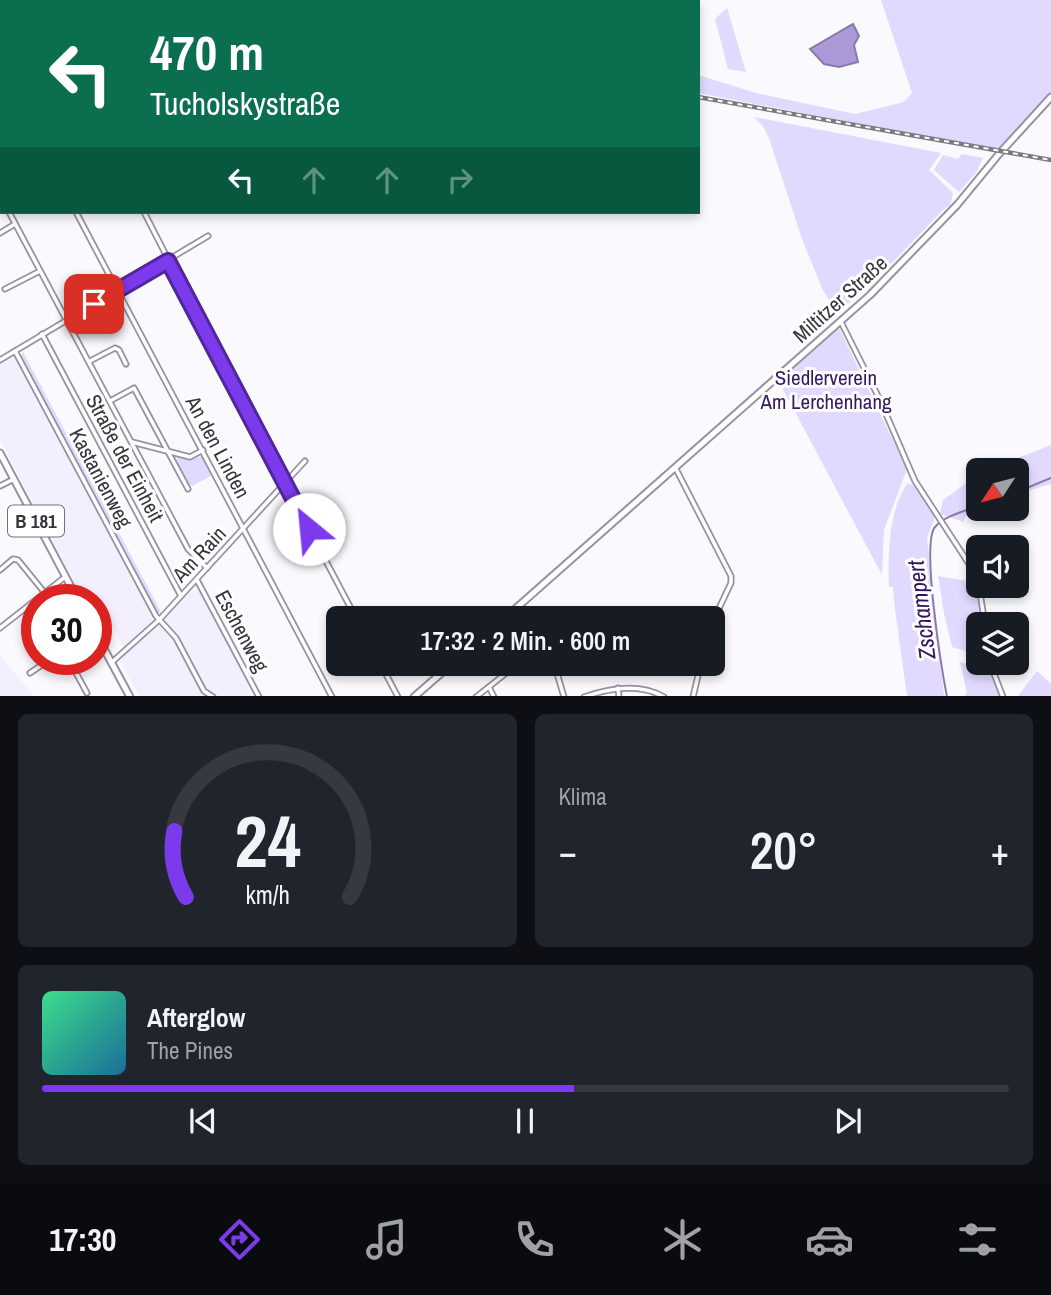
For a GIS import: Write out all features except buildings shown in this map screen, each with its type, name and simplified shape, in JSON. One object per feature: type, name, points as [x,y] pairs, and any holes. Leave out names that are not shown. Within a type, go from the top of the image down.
[{"type":"street","name":"Miltitzer Straße","points":[[518,606],[841,322],[929,236],[1051,96]]},
{"type":"street","points":[[10,214],[188,549],[207,568]]},
{"type":"street","name":"An den Linden","points":[[77,214],[332,696]]},
{"type":"street","points":[[145,214],[350,606]]},
{"type":"street","points":[[0,233],[15,224]]},
{"type":"street","points":[[0,360],[208,236]]},
{"type":"street","points":[[5,289],[40,271]]},
{"type":"street","points":[[94,304],[104,322]]},
{"type":"street","points":[[841,322],[880,400],[911,474],[966,561]]},
{"type":"street","name":"Straße der Einheit","points":[[42,334],[181,596]]},
{"type":"street","points":[[90,361],[115,348],[119,350],[126,364]]},
{"type":"street","name":"Kastanienweg","points":[[15,351],[159,620],[176,638],[204,691],[213,696]]},
{"type":"street","points":[[110,401],[134,388],[188,489]]},
{"type":"street","points":[[132,442],[190,457],[203,450]]},
{"type":"street","name":"B 181","points":[[0,453],[69,584]]},
{"type":"street","name":"Am Rain","points":[[112,662],[159,620],[305,461]]},
{"type":"street","points":[[675,467],[731,576],[731,583],[720,606]]},
{"type":"street","points":[[0,486],[14,479]]},
{"type":"street","points":[[0,570],[13,559],[18,560],[37,584]]},
{"type":"street","points":[[56,584],[65,577]]},
{"type":"street","name":"Eschenweg","points":[[197,580],[259,696]]},
{"type":"street","points":[[0,628],[21,612]]},
{"type":"street","points":[[112,665],[130,696]]},
{"type":"street","points":[[77,675],[87,693]]},
{"type":"street","points":[[995,675],[1003,696]]},
{"type":"street","points":[[387,676],[398,696]]},
{"type":"street","points":[[414,696],[438,676]]},
{"type":"street","points":[[476,696],[503,676]]},
{"type":"street","points":[[558,676],[564,696]]},
{"type":"street","points":[[693,696],[698,676]]},
{"type":"street","points":[[489,687],[495,696]]},
{"type":"street","points":[[584,696],[618,688],[635,688],[664,696]]},
{"type":"street","points":[[618,688],[619,696]]},
{"type":"shaded area","points":[[853,24],[859,36],[854,45],[858,62],[839,67],[824,64],[810,49]]},
{"type":"shaded area","points":[[12,356],[18,360],[153,617],[124,648],[112,626],[112,584],[75,584],[0,439],[0,362]]},
{"type":"shaded area","points":[[195,589],[201,592],[256,696],[139,696],[119,659]]},
{"type":"shaded area","points":[[0,655],[34,696],[0,696]]},
{"type":"green space","points":[[881,0],[1051,0],[1051,95],[998,151],[700,93],[700,76],[756,93],[855,114],[904,102],[912,93]]},
{"type":"green space","points":[[727,8],[746,72],[728,69],[715,19]]},
{"type":"green space","points":[[754,117],[941,153],[929,170],[953,193],[950,206],[837,314],[822,288],[802,239],[769,138]]},
{"type":"green space","points":[[962,154],[983,158],[977,171],[959,192],[934,170],[943,155],[958,159]]},
{"type":"green space","name":"Siedlerverein Am Lerchenhang","points":[[839,328],[907,469],[884,530],[882,575],[778,380]]},
{"type":"green space","points":[[22,350],[162,614],[157,612],[22,357]]},
{"type":"green space","points":[[1051,445],[1051,484],[1029,490],[1029,458],[1018,458]]},
{"type":"green space","points":[[179,456],[191,459],[202,456],[211,476],[192,486],[185,481],[175,462]]},
{"type":"green space","points":[[908,483],[914,486],[935,517],[927,538],[944,696],[907,696],[893,587],[889,587],[889,561],[896,506]]},
{"type":"green space","points":[[966,484],[964,522],[940,514],[943,500]]},
{"type":"green space","points":[[938,576],[966,581],[966,598],[977,598],[980,612],[966,612],[966,651],[952,647]]},
{"type":"green space","points":[[960,662],[966,663],[966,675],[992,675],[1000,696],[964,696],[967,693]]},
{"type":"green space","points":[[1037,671],[1051,684],[1051,696],[1018,696]]},
{"type":"waterway","name":"Zschampert","points":[[1029,487],[1051,478]]},
{"type":"waterway","name":"Zschampert","points":[[947,696],[931,581],[931,538],[935,527],[966,510]]},
{"type":"railway","points":[[700,97],[1051,160]]},
{"type":"route","points":[[94,304],[168,261],[309,529]]}]
